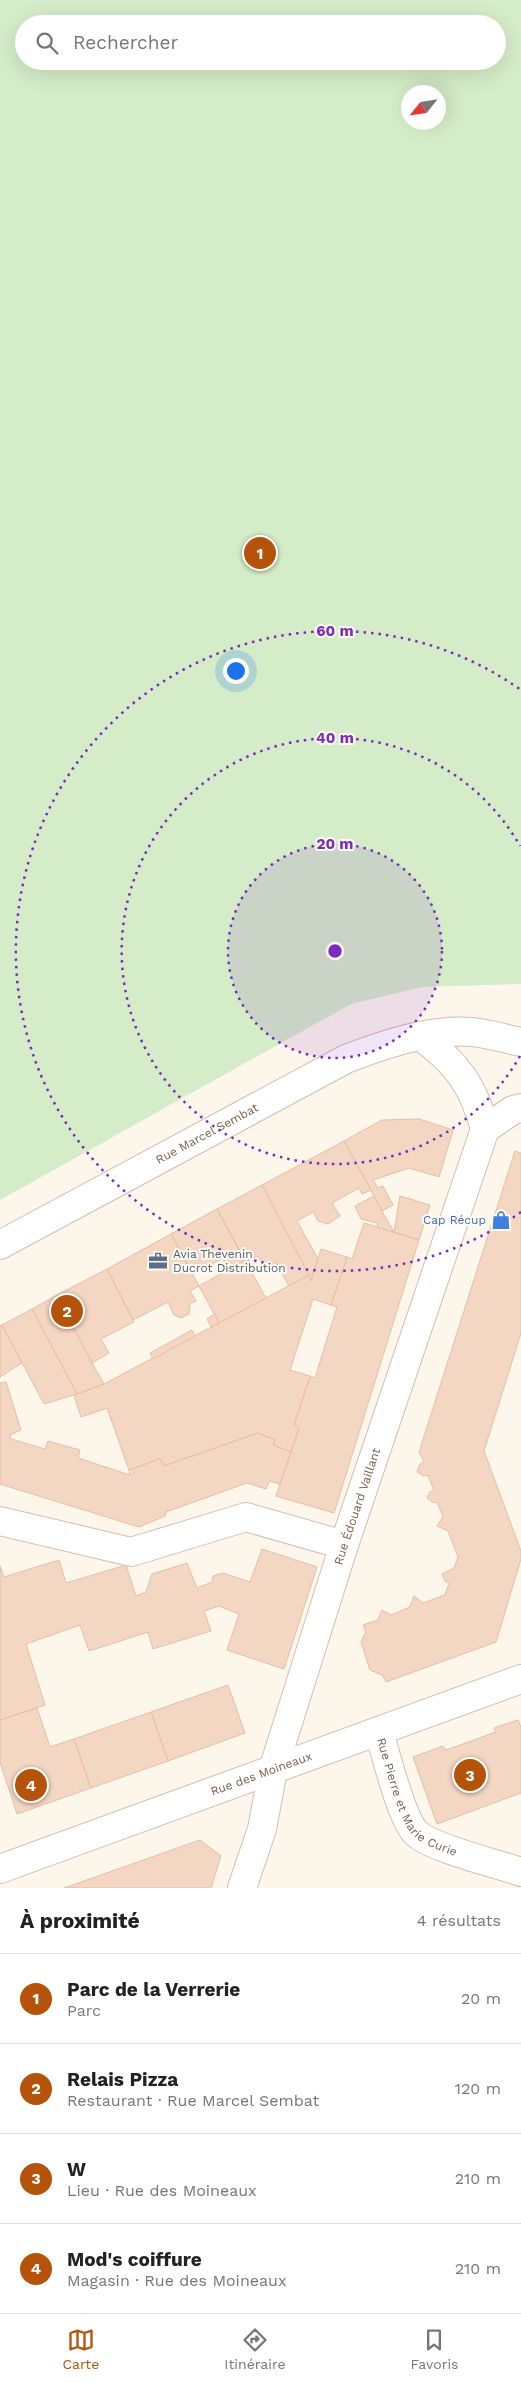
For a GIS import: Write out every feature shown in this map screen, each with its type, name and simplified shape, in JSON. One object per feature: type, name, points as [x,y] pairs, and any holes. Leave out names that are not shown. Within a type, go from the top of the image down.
[{"type":"street","name":"Rue Marcel Sembat","points":[[0,1245],[346,1059],[384,1044],[420,1036],[472,1032],[521,1042]]},
{"type":"street","points":[[420,1036],[457,1067],[472,1090],[485,1129],[513,1110],[521,1108]]},
{"type":"street","name":"Rue Édouard Vaillant","points":[[242,1888],[262,1829],[273,1770],[344,1545],[485,1129]]},
{"type":"street","points":[[0,1521],[131,1552],[246,1517],[344,1545]]},
{"type":"street","name":"Rue des Moineaux","points":[[4,1868],[521,1679]]},
{"type":"street","name":"Rue Pierre et Marie Curie","points":[[379,1732],[407,1818],[416,1833],[433,1843],[521,1872]]},
{"type":"green space","points":[[0,0],[521,0],[521,984],[422,987],[351,1004],[0,1200]]},
{"type":"building","points":[[419,1119],[453,1130],[439,1177],[409,1168],[373,1180],[378,1188],[383,1186],[393,1205],[382,1211],[344,1141],[382,1120]]},
{"type":"building","points":[[344,1141],[371,1190],[362,1194],[359,1188],[332,1203],[340,1216],[328,1224],[318,1221],[313,1212],[297,1221],[318,1259],[311,1281],[262,1185]]},
{"type":"building","points":[[515,1151],[521,1153],[521,1333],[484,1451],[521,1551],[521,1559],[496,1642],[386,1682],[382,1675],[370,1670],[361,1642],[366,1632],[363,1625],[378,1620],[382,1610],[391,1615],[410,1607],[414,1596],[423,1603],[445,1595],[449,1583],[445,1581],[442,1574],[454,1568],[458,1557],[448,1531],[437,1526],[443,1517],[437,1502],[434,1503],[427,1498],[430,1492],[434,1491],[428,1475],[424,1476],[417,1472],[420,1464],[424,1462],[419,1452]]},
{"type":"building","points":[[262,1185],[309,1275],[289,1286],[276,1263],[270,1266],[263,1264],[258,1256],[246,1262],[217,1209]]},
{"type":"building","points":[[374,1196],[394,1232],[377,1227],[378,1223],[361,1219],[355,1206]]},
{"type":"building","points":[[400,1196],[430,1205],[419,1240],[394,1232]]},
{"type":"building","points":[[217,1209],[239,1250],[193,1274],[171,1234]]},
{"type":"building","points":[[364,1223],[419,1240],[334,1513],[276,1496],[299,1428],[294,1425],[310,1376],[315,1378],[337,1307],[331,1305],[347,1257],[352,1259]]},
{"type":"building","points":[[171,1234],[199,1286],[190,1291],[196,1301],[190,1304],[189,1314],[181,1318],[174,1315],[168,1302],[133,1320],[107,1269]]},
{"type":"building","points":[[321,1249],[347,1257],[331,1305],[313,1299],[290,1370],[310,1376],[294,1425],[299,1428],[291,1452],[273,1445],[275,1440],[258,1433],[164,1466],[160,1459],[129,1470],[107,1408],[81,1417],[74,1395],[104,1384],[309,1275],[311,1281]]},
{"type":"building","points":[[239,1250],[245,1260],[229,1269],[222,1258]]},
{"type":"building","points":[[245,1260],[266,1298],[219,1323],[199,1286]]},
{"type":"building","points":[[107,1269],[134,1322],[101,1339],[109,1353],[92,1363],[57,1295]]},
{"type":"building","points":[[57,1295],[104,1384],[77,1394],[32,1309]]},
{"type":"building","points":[[32,1309],[77,1394],[44,1404],[2,1325]]},
{"type":"building","points":[[215,1314],[219,1323],[211,1327],[207,1319]]},
{"type":"building","points":[[2,1325],[22,1363],[0,1377],[0,1326]]},
{"type":"building","points":[[192,1330],[195,1336],[153,1359],[150,1353]]},
{"type":"building","points":[[6,1382],[21,1430],[10,1435],[11,1439],[45,1449],[48,1441],[80,1450],[78,1458],[130,1475],[129,1470],[160,1459],[164,1466],[258,1433],[275,1440],[273,1445],[291,1452],[280,1484],[269,1481],[266,1489],[247,1483],[166,1512],[165,1516],[139,1527],[0,1484],[0,1383]]},
{"type":"building","points":[[262,1549],[317,1567],[284,1669],[227,1650],[239,1614],[219,1606],[204,1611],[211,1631],[153,1649],[148,1632],[89,1651],[80,1625],[26,1644],[45,1705],[0,1720],[0,1566],[4,1577],[59,1560],[66,1583],[126,1565],[136,1596],[146,1592],[152,1574],[187,1563],[197,1588],[212,1582],[213,1576],[223,1573],[250,1582]]},
{"type":"building","points":[[228,1685],[245,1733],[168,1761],[151,1712]]},
{"type":"building","points":[[37,1708],[50,1747],[74,1739],[91,1788],[17,1814],[0,1762],[0,1720]]},
{"type":"building","points":[[151,1712],[168,1761],[91,1788],[74,1739]]},
{"type":"building","points":[[518,1720],[521,1727],[521,1793],[437,1824],[413,1757],[443,1746],[446,1750],[496,1732],[494,1728]]},
{"type":"building","points":[[200,1840],[221,1856],[211,1888],[64,1888]]},
{"type":"place","name":"Parc de la Verrerie","points":[[260,553]]},
{"type":"place","name":"Cap Récup","points":[[501,1220]]},
{"type":"place","name":"Avia Thevenin Ducrot Distribution","points":[[158,1261]]},
{"type":"place","name":"Relais Pizza","points":[[67,1311]]},
{"type":"place","name":"W","points":[[470,1775]]},
{"type":"place","name":"Mod's coiffure","points":[[31,1785]]}]
